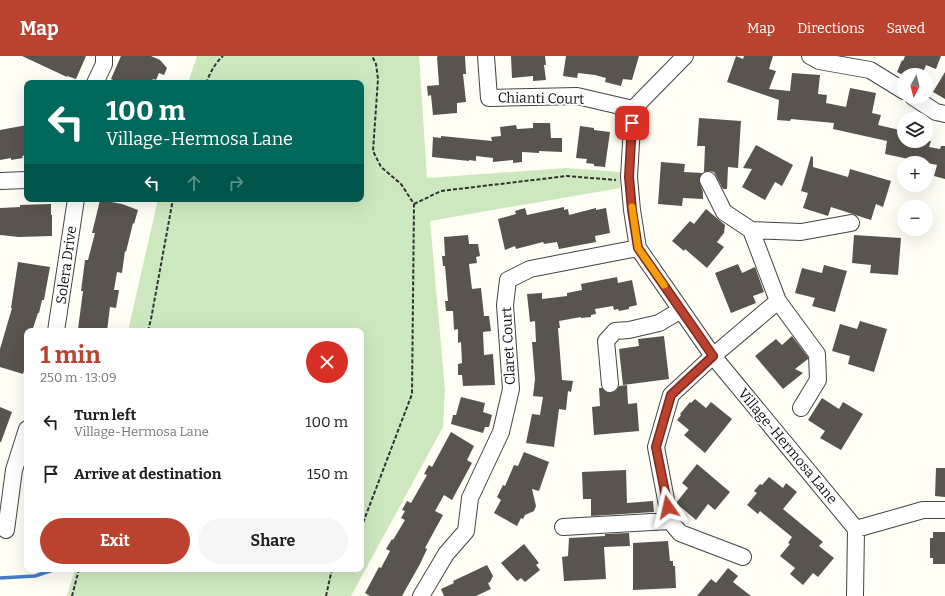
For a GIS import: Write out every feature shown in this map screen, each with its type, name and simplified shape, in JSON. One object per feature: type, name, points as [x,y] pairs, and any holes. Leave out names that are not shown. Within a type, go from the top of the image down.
[{"type":"street","points":[[96,80],[104,64],[104,56]]},
{"type":"street","name":"Chianti Court","points":[[486,56],[490,98],[577,96],[632,109]]},
{"type":"street","points":[[632,109],[684,56]]},
{"type":"street","points":[[810,56],[819,61],[870,70],[897,87]]},
{"type":"street","points":[[924,104],[936,112],[945,114]]},
{"type":"street","name":"Village-Hermosa Lane","points":[[632,109],[629,177],[638,248],[713,356],[856,529]]},
{"type":"street","points":[[0,181],[24,180]]},
{"type":"street","points":[[708,180],[724,212],[751,230],[801,232],[851,223]]},
{"type":"street","name":"Solera Drive","points":[[56,328],[76,202]]},
{"type":"street","points":[[751,230],[778,301],[817,354],[818,380],[801,408]]},
{"type":"street","name":"Claret Court","points":[[421,596],[446,554],[466,531],[470,498],[502,432],[511,389],[505,305],[508,280],[530,269],[638,248]]},
{"type":"street","points":[[743,557],[680,533],[670,521],[656,447],[671,395],[713,356],[778,301]]},
{"type":"street","points":[[610,384],[606,341],[615,331],[629,330],[659,323],[681,310]]},
{"type":"street","points":[[6,530],[7,469],[24,435]]},
{"type":"street","points":[[855,596],[856,529],[924,510],[945,510]]},
{"type":"street","points":[[563,527],[670,521]]},
{"type":"path","points":[[207,80],[219,60],[224,56]]},
{"type":"path","points":[[364,520],[412,394],[414,204],[401,184],[381,167],[373,151],[378,79],[376,64],[372,56]]},
{"type":"path","points":[[414,204],[441,191],[567,176],[613,181],[629,177]]},
{"type":"path","points":[[149,328],[172,202]]},
{"type":"path","points":[[72,596],[78,572]]},
{"type":"path","points":[[326,596],[330,572]]},
{"type":"green space","points":[[197,56],[419,56],[427,178],[566,168],[620,172],[620,188],[430,221],[445,390],[443,427],[351,596],[67,596],[74,572],[364,572],[364,328],[129,328],[157,202],[364,202],[364,80],[189,80]]},
{"type":"building","points":[[22,56],[86,56],[76,79],[67,77]]},
{"type":"building","points":[[121,56],[151,56],[160,60],[167,68],[164,75],[159,73],[156,80],[111,79]]},
{"type":"building","points":[[438,56],[465,56],[466,74],[463,74],[466,102],[457,103],[457,113],[433,115],[431,95],[428,96],[427,86],[439,85]]},
{"type":"building","points":[[511,56],[545,56],[546,65],[544,65],[546,80],[533,81],[533,76],[512,78]]},
{"type":"building","points":[[566,56],[639,56],[632,80],[623,79],[621,86],[605,82],[606,78],[595,75],[578,73],[577,78],[563,76]]},
{"type":"building","points":[[736,56],[743,59],[744,56],[773,56],[769,69],[776,71],[769,89],[790,91],[792,73],[820,75],[818,94],[827,95],[826,103],[846,107],[850,88],[876,93],[872,113],[881,115],[878,125],[897,129],[897,148],[940,149],[941,146],[945,146],[945,179],[934,176],[937,165],[933,164],[933,156],[897,157],[885,154],[887,141],[833,129],[834,123],[791,119],[790,121],[777,120],[779,100],[727,82]]},
{"type":"building","points":[[905,56],[941,56],[936,69],[926,65],[925,68],[899,68],[902,60],[903,61]]},
{"type":"building","points":[[945,72],[945,99],[933,92]]},
{"type":"building","points":[[699,118],[741,121],[738,168],[728,167],[727,189],[723,189],[714,172],[704,172],[705,146],[697,146]]},
{"type":"building","points":[[533,123],[550,123],[551,138],[562,138],[562,152],[522,152],[522,162],[513,163],[513,160],[493,162],[493,158],[476,156],[476,161],[432,157],[433,137],[441,138],[441,136],[492,141],[491,137],[501,136],[500,127],[516,125],[517,129],[533,128]]},
{"type":"building","points":[[24,126],[23,158],[0,160],[0,130]]},
{"type":"building","points":[[580,126],[610,132],[605,167],[594,166],[594,164],[586,163],[587,159],[576,158]]},
{"type":"building","points":[[756,145],[793,165],[782,186],[775,182],[765,200],[742,187],[752,169],[743,168]]},
{"type":"building","points":[[811,156],[813,157],[813,167],[848,177],[850,169],[891,181],[883,207],[876,204],[871,220],[831,207],[828,216],[803,208],[808,193],[801,191]]},
{"type":"building","points":[[661,162],[685,164],[684,172],[702,173],[699,180],[703,192],[703,199],[683,198],[682,206],[658,204]]},
{"type":"building","points":[[100,202],[122,204],[138,210],[134,224],[133,223],[126,252],[125,251],[122,273],[117,272],[114,290],[119,290],[116,308],[110,307],[107,328],[78,328],[85,260],[88,260],[95,233],[92,233]]},
{"type":"building","points":[[51,204],[52,236],[19,237],[0,235],[0,208],[20,207],[20,205]]},
{"type":"building","points":[[564,207],[564,210],[568,209],[569,215],[596,208],[596,210],[606,208],[610,233],[595,236],[596,242],[559,249],[557,242],[544,244],[543,242],[516,249],[515,246],[505,250],[498,219],[516,214],[515,211],[525,208],[527,215]]},
{"type":"building","points":[[706,209],[725,225],[724,233],[717,242],[724,247],[707,268],[685,249],[684,251],[672,241],[690,221],[694,224]]},
{"type":"building","points":[[468,235],[469,244],[478,244],[480,256],[476,257],[477,263],[469,264],[472,289],[481,288],[484,316],[489,316],[491,331],[483,332],[484,355],[493,354],[495,385],[463,386],[462,375],[458,375],[458,364],[462,363],[461,342],[458,343],[458,329],[454,330],[453,311],[446,311],[445,301],[448,301],[445,266],[443,266],[442,256],[445,256],[444,237]]},
{"type":"building","points":[[854,235],[901,238],[898,275],[870,273],[871,265],[852,263]]},
{"type":"building","points":[[18,262],[50,267],[44,300],[42,300],[33,328],[24,328],[23,374],[0,367],[0,349],[11,308]]},
{"type":"building","points":[[738,264],[742,273],[755,267],[764,292],[753,296],[756,303],[731,313],[715,273]]},
{"type":"building","points":[[824,265],[847,271],[835,312],[812,306],[815,298],[795,293],[802,268],[822,273]]},
{"type":"building","points":[[617,277],[618,283],[632,280],[637,305],[629,307],[629,309],[619,311],[618,309],[614,310],[613,306],[595,309],[596,314],[591,315],[591,317],[581,317],[559,321],[560,328],[558,328],[562,380],[573,381],[571,392],[568,391],[566,410],[559,409],[554,447],[526,443],[532,414],[540,415],[543,397],[533,396],[535,379],[532,342],[536,342],[535,321],[530,322],[527,294],[542,293],[542,299],[567,296],[567,293],[582,290],[581,284]]},
{"type":"building","points":[[860,321],[887,329],[874,372],[848,364],[850,356],[832,351],[840,324],[857,329]]},
{"type":"building","points":[[664,336],[669,379],[623,385],[619,349],[639,346],[638,339]]},
{"type":"building","points":[[792,336],[808,359],[795,369],[803,373],[783,389],[755,356],[776,339],[782,345]]},
{"type":"building","points":[[627,385],[628,404],[637,403],[639,431],[594,435],[592,407],[600,406],[599,388],[602,388],[606,392],[610,393],[616,391],[619,386]]},
{"type":"building","points":[[461,397],[485,403],[483,412],[492,415],[489,427],[485,427],[483,433],[451,424],[453,415],[456,415]]},
{"type":"building","points":[[822,398],[839,409],[843,402],[863,414],[841,450],[820,438],[825,431],[808,420]]},
{"type":"building","points":[[695,399],[706,408],[711,402],[732,419],[705,453],[684,435],[689,430],[677,420],[690,402],[691,403]]},
{"type":"building","points":[[0,407],[12,412],[1,442],[0,442]]},
{"type":"building","points":[[451,432],[474,446],[467,460],[472,463],[452,500],[444,495],[435,511],[443,515],[425,548],[427,549],[420,564],[402,596],[370,596],[365,593],[379,567],[381,568],[390,551],[386,549],[405,520],[401,518],[405,511],[402,510],[407,501],[411,503],[427,475],[424,474],[429,465],[432,467]]},
{"type":"building","points":[[524,452],[549,462],[539,491],[532,489],[536,506],[534,511],[525,515],[523,519],[521,518],[517,526],[494,513],[501,500],[497,497],[503,485],[505,486],[514,465],[518,466]]},
{"type":"building","points":[[697,464],[730,492],[715,510],[708,504],[696,520],[676,503],[688,488],[682,483]]},
{"type":"building","points":[[936,468],[945,468],[945,497],[935,496]]},
{"type":"building","points":[[626,470],[627,503],[653,501],[654,512],[591,516],[591,499],[583,499],[582,472]]},
{"type":"building","points":[[769,477],[783,488],[786,483],[797,492],[783,509],[823,542],[819,546],[834,558],[818,577],[813,573],[803,585],[790,574],[795,568],[780,556],[790,544],[788,543],[792,537],[760,511],[758,514],[747,505],[757,493],[754,491]]},
{"type":"building","points":[[933,532],[945,532],[945,564],[933,564],[933,558],[930,558],[930,538],[933,538]]},
{"type":"building","points":[[629,533],[630,546],[604,547],[606,579],[564,581],[562,557],[568,556],[569,538]]},
{"type":"building","points":[[668,541],[670,561],[673,561],[673,566],[675,566],[676,588],[633,590],[633,543]]},
{"type":"building","points":[[524,544],[539,563],[536,565],[540,570],[525,582],[521,578],[517,581],[501,563]]},
{"type":"building","points":[[487,565],[493,576],[488,583],[491,589],[476,596],[444,596],[441,589],[454,583],[453,581]]},
{"type":"building","points":[[728,568],[738,576],[733,582],[751,596],[697,596],[711,579],[716,583]]},
{"type":"waterway","points":[[0,578],[35,576],[47,572]]},
{"type":"slow traffic","points":[[632,207],[638,248],[664,285]]},
{"type":"route","points":[[632,123],[629,177],[638,248],[713,356],[671,395],[656,447],[668,507]]}]
